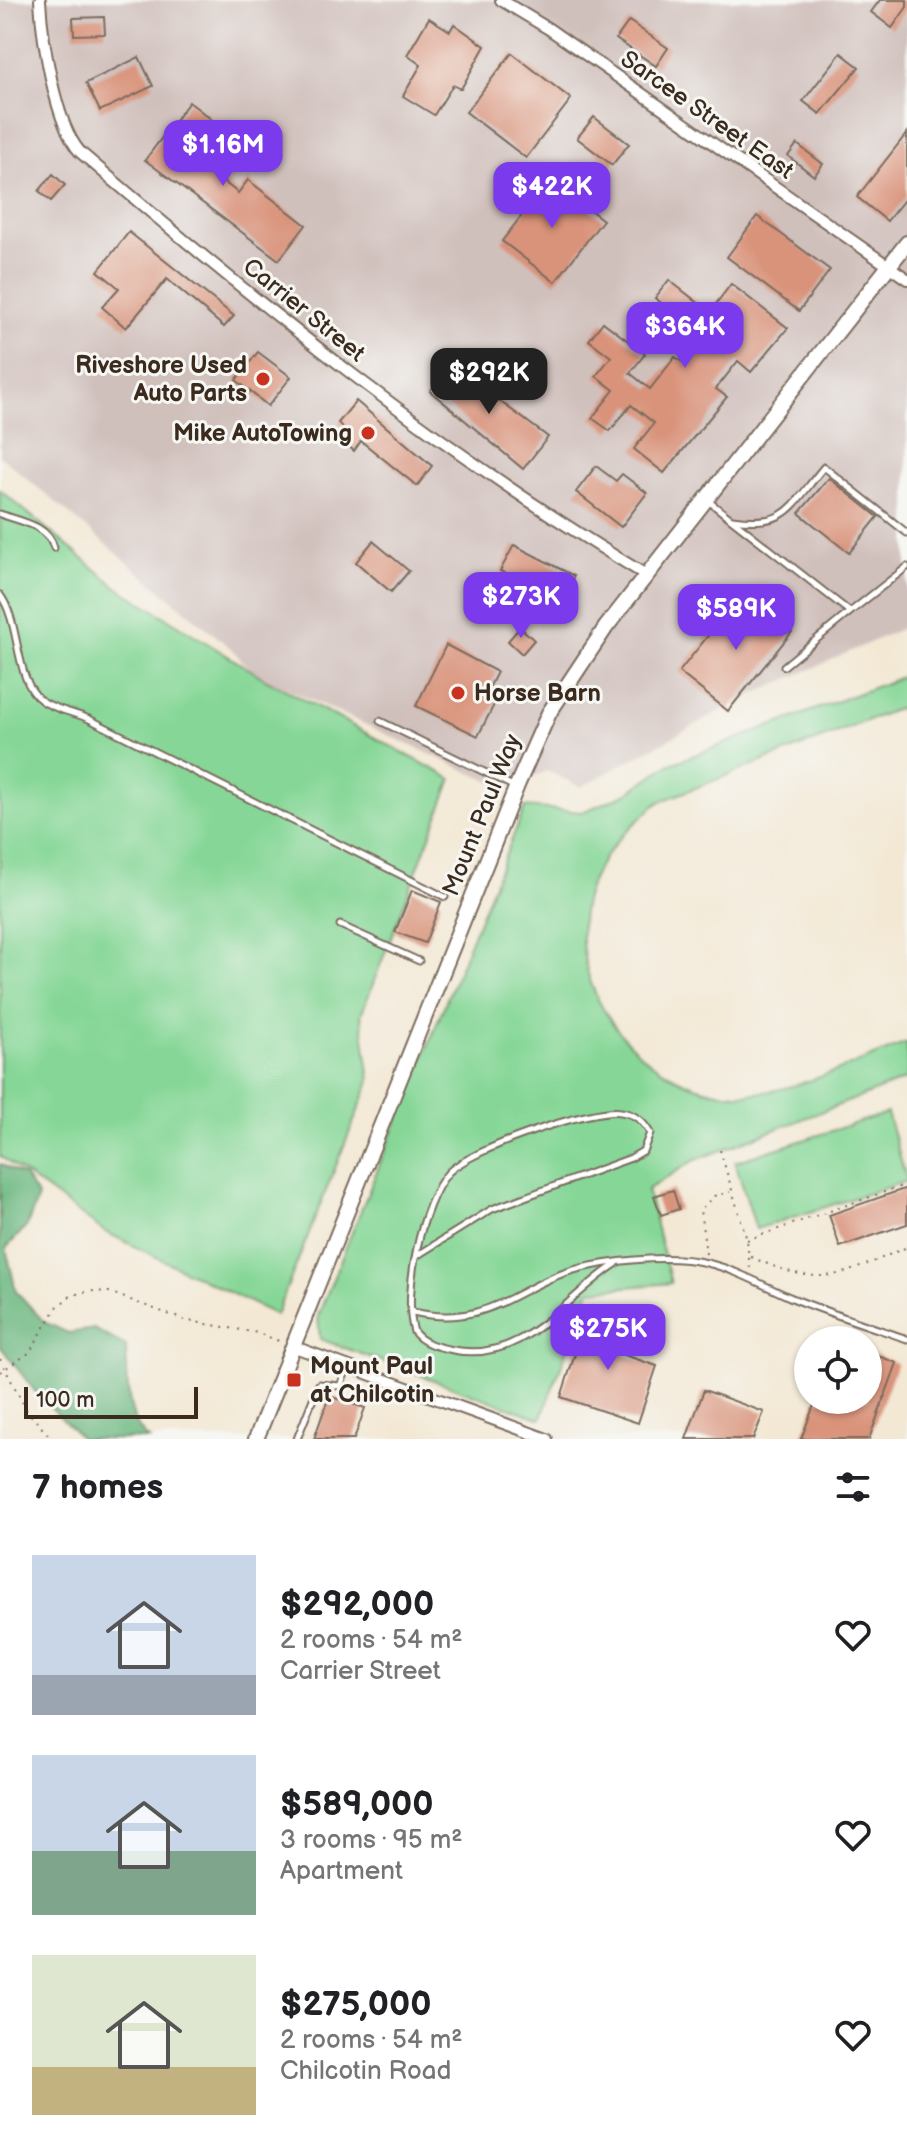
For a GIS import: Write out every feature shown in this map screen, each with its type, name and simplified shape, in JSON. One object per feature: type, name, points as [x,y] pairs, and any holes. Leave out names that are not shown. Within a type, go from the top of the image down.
[{"type":"street","name":"Carrier Street","points":[[40,0],[61,120],[69,139],[80,152],[363,383],[546,515],[646,575]]},
{"type":"street","name":"Sarcee Street East","points":[[501,0],[562,38],[907,279]]},
{"type":"street","name":"Mount Paul Way","points":[[256,1439],[533,746],[573,673],[646,575],[907,243]]},
{"type":"street","points":[[292,1346],[529,1436],[547,1439]]},
{"type":"lane","points":[[732,519],[759,523],[781,517],[824,467],[907,533]]},
{"type":"lane","points":[[706,499],[850,612]]},
{"type":"lane","points":[[0,514],[40,529],[50,537],[54,548]]},
{"type":"lane","points":[[784,666],[907,567]]},
{"type":"lane","points":[[0,595],[11,614],[28,682],[44,703],[89,719],[445,897]]},
{"type":"lane","points":[[380,721],[516,787]]},
{"type":"lane","points":[[340,925],[419,961]]},
{"type":"lane","points":[[418,1255],[492,1209],[631,1158],[648,1142],[650,1133],[644,1122],[632,1114],[605,1112],[523,1135],[473,1155],[447,1174],[433,1196],[412,1277],[414,1332],[428,1343],[469,1353],[491,1352],[525,1339],[590,1280],[616,1264]]},
{"type":"lane","points":[[413,1312],[436,1318],[479,1313],[571,1272],[616,1264],[707,1263],[907,1339]]},
{"type":"lane","points":[[297,1439],[319,1384],[340,1386],[348,1366]]},
{"type":"path","points":[[720,1150],[751,1257],[746,1277]]},
{"type":"path","points":[[747,1240],[907,1184]]},
{"type":"path","points":[[707,1263],[700,1210],[714,1196],[732,1191]]},
{"type":"path","points":[[751,1257],[786,1272],[820,1278],[846,1272],[907,1247]]},
{"type":"path","points":[[0,1372],[29,1353],[58,1306],[72,1295],[90,1291],[109,1292],[184,1320],[258,1333],[292,1346]]},
{"type":"path","points":[[0,1359],[27,1411],[52,1439]]},
{"type":"shaded area","points":[[0,0],[907,0],[907,626],[737,702],[581,787],[547,771],[518,783],[493,783],[253,673],[233,650],[0,456]]},
{"type":"green space","points":[[0,490],[117,587],[265,679],[452,779],[361,1015],[370,1081],[276,1315],[105,1232],[0,1156]]},
{"type":"green space","points":[[907,675],[907,705],[659,802],[625,833],[598,869],[586,897],[582,932],[586,967],[598,1000],[617,1029],[641,1055],[670,1075],[702,1088],[737,1094],[757,1093],[823,1076],[907,1043],[907,1079],[693,1161],[647,1190],[671,1283],[590,1290],[541,1419],[320,1339],[318,1316],[525,807],[582,812],[626,794],[668,765]]},
{"type":"green space","points":[[887,1113],[907,1181],[756,1229],[735,1162]]},
{"type":"green space","points":[[0,1164],[24,1176],[38,1197],[27,1226],[6,1248],[16,1291],[44,1322],[68,1333],[94,1329],[126,1346],[131,1409],[141,1431],[149,1439],[82,1439],[34,1390],[0,1346]]},
{"type":"building","points":[[880,0],[907,0],[907,7],[892,28],[871,12]]},
{"type":"building","points":[[104,17],[105,34],[74,35],[73,18]]},
{"type":"building","points":[[429,18],[450,31],[454,24],[485,46],[461,89],[453,85],[434,115],[403,96],[421,65],[407,55]]},
{"type":"building","points":[[629,21],[668,48],[656,66],[616,39]]},
{"type":"building","points":[[512,53],[571,99],[526,158],[466,112]]},
{"type":"building","points":[[841,53],[859,67],[820,114],[803,101]]},
{"type":"building","points":[[139,57],[153,86],[100,111],[86,83]]},
{"type":"building","points":[[189,102],[211,119],[186,152],[238,193],[248,180],[306,225],[279,260],[145,160]]},
{"type":"building","points":[[594,117],[629,144],[612,165],[577,138]]},
{"type":"building","points":[[907,133],[907,196],[887,221],[857,197]]},
{"type":"building","points":[[797,144],[823,164],[814,176],[788,156]]},
{"type":"building","points":[[53,174],[65,185],[51,201],[39,191]]},
{"type":"building","points":[[550,179],[603,220],[555,282],[502,241]]},
{"type":"building","points":[[757,216],[830,270],[799,311],[727,257]]},
{"type":"building","points":[[129,232],[234,316],[224,327],[167,279],[126,328],[102,307],[119,288],[98,271]]},
{"type":"building","points":[[669,280],[710,312],[731,284],[788,328],[751,372],[738,361],[716,389],[727,397],[664,473],[634,449],[654,423],[631,405],[610,431],[592,418],[614,390],[596,376],[611,357],[589,340],[603,322],[645,354],[630,373],[650,389],[675,357],[681,361],[702,334],[655,298]]},
{"type":"building","name":"Riveshore Used Auto Parts","points":[[258,352],[291,377],[268,406],[236,380]]},
{"type":"building","points":[[450,364],[548,437],[523,469],[430,391]]},
{"type":"building","name":"Mike AutoTowing","points":[[356,401],[432,466],[417,486],[361,441],[354,451],[338,437],[344,429],[338,423]]},
{"type":"building","points":[[596,466],[616,481],[622,474],[647,493],[621,527],[576,492]]},
{"type":"building","points":[[829,478],[878,517],[849,553],[799,513]]},
{"type":"building","points":[[373,541],[409,571],[391,592],[356,562]]},
{"type":"building","points":[[514,545],[574,576],[561,601],[500,571]]},
{"type":"building","points":[[743,592],[792,632],[728,711],[679,672]]},
{"type":"building","points":[[520,627],[534,640],[522,654],[508,641]]},
{"type":"building","name":"Horse Barn","points":[[446,645],[497,672],[488,690],[499,695],[478,736],[416,706]]},
{"type":"building","points":[[412,890],[441,902],[425,943],[395,932]]},
{"type":"building","points":[[907,1188],[907,1224],[840,1247],[829,1215]]},
{"type":"building","points":[[673,1190],[679,1209],[661,1215],[654,1196]]},
{"type":"building","points":[[588,1314],[634,1329],[624,1355],[657,1366],[638,1423],[561,1397]]},
{"type":"building","points":[[882,1357],[897,1363],[882,1404]]},
{"type":"building","points":[[704,1390],[764,1412],[753,1439],[686,1439]]},
{"type":"building","points":[[329,1396],[365,1408],[354,1439],[314,1439]]},
{"type":"building","points":[[811,1414],[878,1414],[869,1439],[801,1439]]},
{"type":"place","name":"Riveshore Used Auto Parts","points":[[263,379]]},
{"type":"place","name":"Mike AutoTowing","points":[[368,433]]},
{"type":"place","name":"Horse Barn","points":[[458,693]]},
{"type":"place","name":"Mount Paul at Chilcotin","points":[[294,1380]]}]
